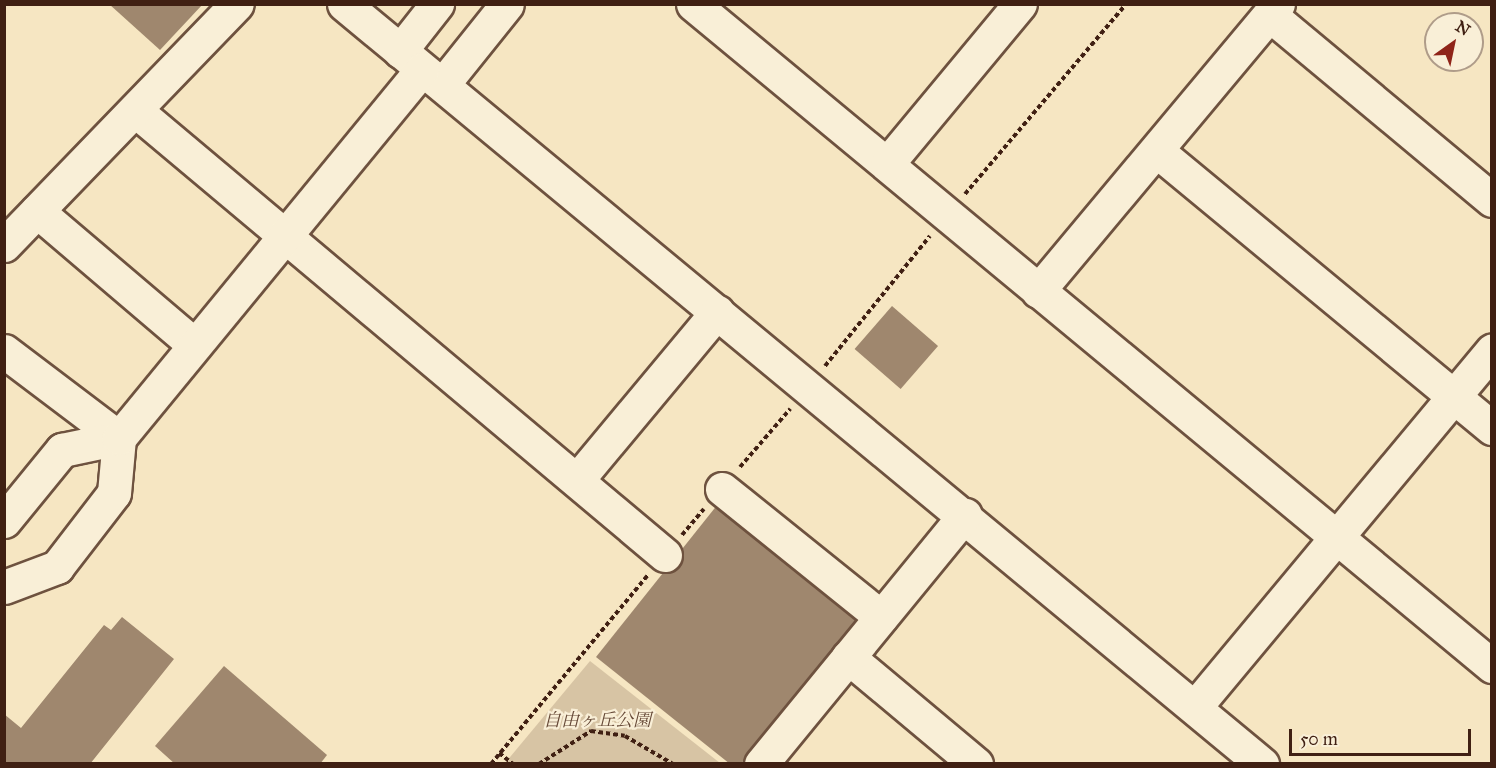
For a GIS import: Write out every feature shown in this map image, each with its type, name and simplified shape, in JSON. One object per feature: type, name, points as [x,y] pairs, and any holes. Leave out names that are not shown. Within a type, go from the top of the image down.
[{"type":"street","points":[[4,245],[237,4]]},
{"type":"street","points":[[344,4],[965,515],[1262,764]]},
{"type":"street","points":[[422,68],[437,4]]},
{"type":"street","points":[[4,587],[57,567],[114,493],[119,438],[193,344],[284,238],[422,68],[507,4]]},
{"type":"street","points":[[693,4],[1491,666]]},
{"type":"street","points":[[887,164],[1003,10]]},
{"type":"street","points":[[1038,291],[1274,10],[1491,200]]},
{"type":"street","points":[[135,110],[284,238],[665,555]]},
{"type":"street","points":[[1157,151],[1491,428]]},
{"type":"street","points":[[37,212],[193,344]]},
{"type":"street","points":[[577,480],[717,312]]},
{"type":"street","points":[[1195,707],[1491,350]]},
{"type":"street","points":[[4,351],[119,438]]},
{"type":"street","points":[[4,521],[62,450],[119,438]]},
{"type":"street","points":[[722,489],[881,617]]},
{"type":"street","points":[[761,764],[965,515]]},
{"type":"street","points":[[848,657],[976,764]]},
{"type":"path","points":[[539,764],[591,731],[625,736],[674,764]]},
{"type":"path","points":[[499,753],[513,764]]},
{"type":"green space","name":"自由ヶ丘公園","points":[[590,661],[720,763],[505,763]]},
{"type":"building","points":[[109,4],[203,4],[160,50]]},
{"type":"building","points":[[892,306],[938,346],[901,389],[855,349]]},
{"type":"building","points":[[718,504],[862,620],[741,764],[730,764],[596,657]]},
{"type":"building","points":[[122,617],[174,659],[90,764],[4,764],[4,714],[21,728],[104,625],[111,630]]},
{"type":"building","points":[[224,666],[327,755],[320,764],[175,764],[155,746]]}]
